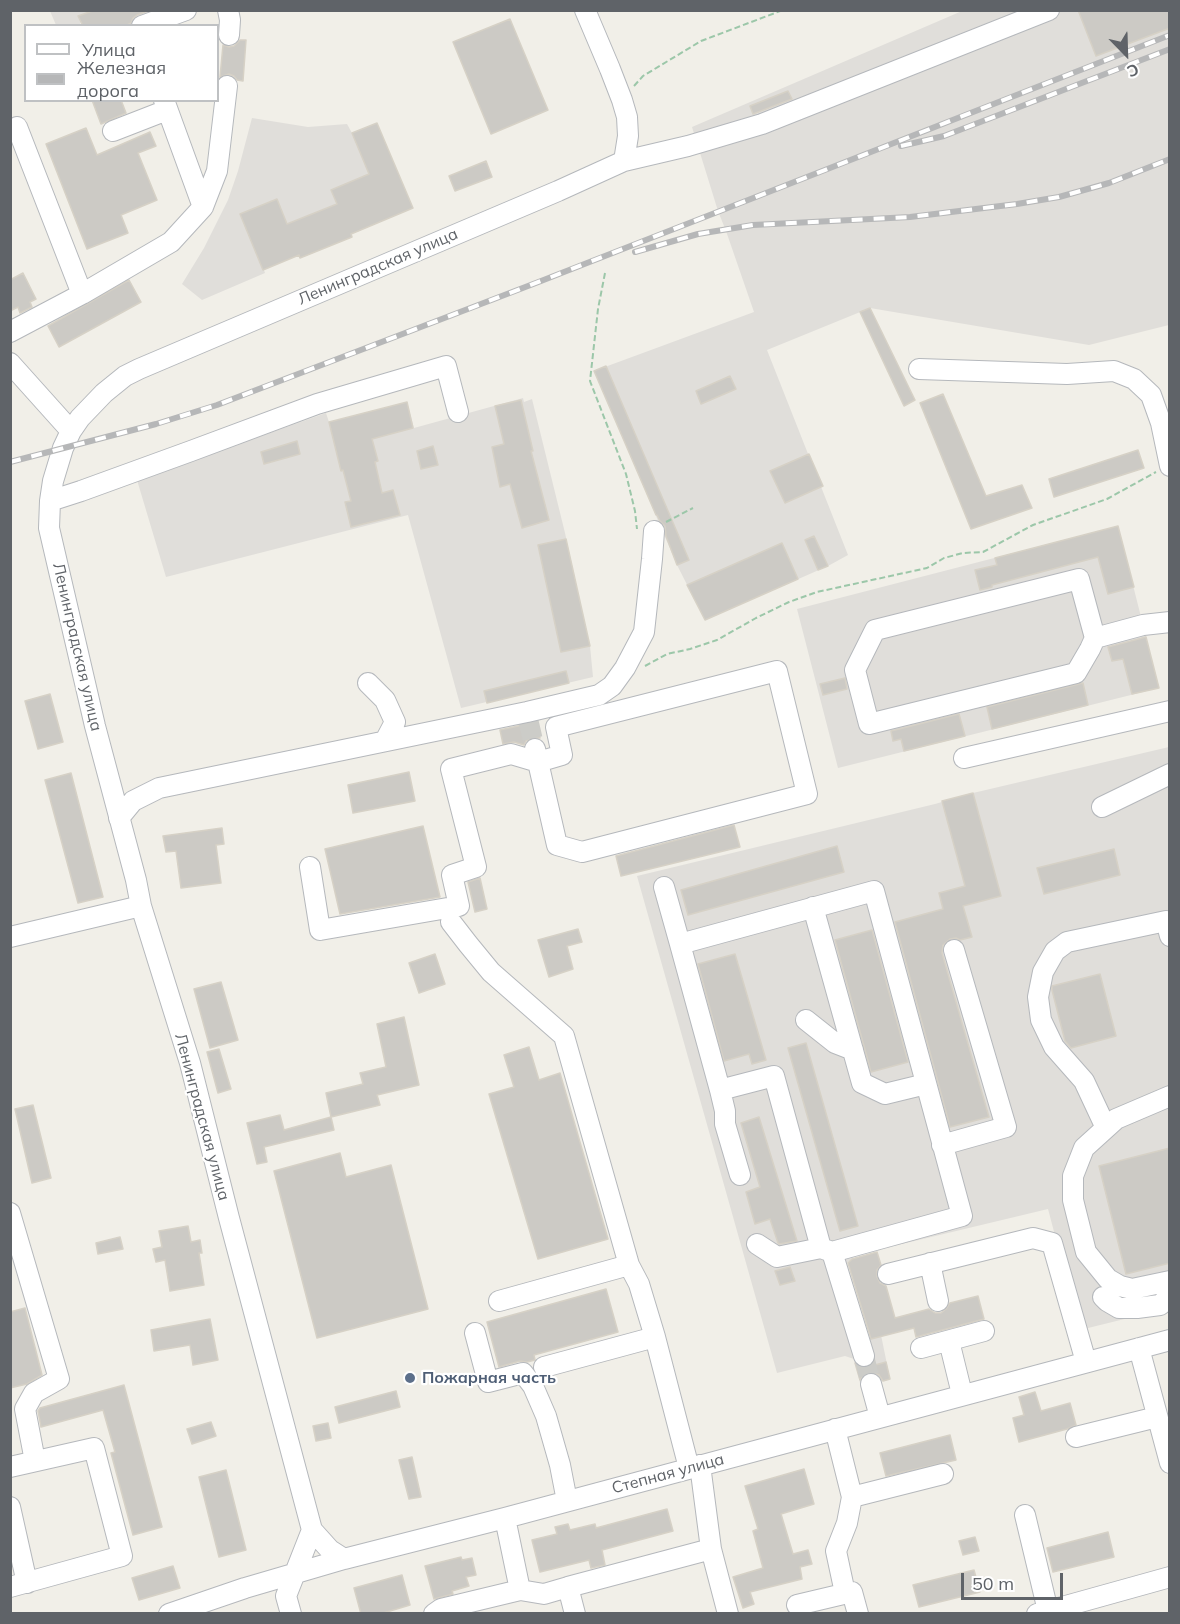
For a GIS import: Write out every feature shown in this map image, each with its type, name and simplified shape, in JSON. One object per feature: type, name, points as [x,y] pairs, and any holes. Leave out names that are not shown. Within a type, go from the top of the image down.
[{"type":"street","points":[[585,10],[627,117],[628,136],[624,161]]},
{"type":"street","name":"Ленинградская улица","points":[[312,1530],[190,1064],[141,906],[53,549],[49,528],[53,481],[71,431],[104,393],[125,376],[139,369],[624,161],[688,146],[762,124],[1049,10]]},
{"type":"street","points":[[150,24],[182,16]]},
{"type":"street","points":[[10,332],[82,294],[171,242],[203,207],[217,171],[227,86]]},
{"type":"street","points":[[113,131],[166,105],[203,207]]},
{"type":"street","points":[[17,127],[82,294]]},
{"type":"street","points":[[10,363],[71,431]]},
{"type":"street","points":[[50,501],[317,404],[446,366],[458,412]]},
{"type":"street","points":[[919,369],[1067,374],[1114,371],[1134,379],[1151,395],[1161,423],[1169,462]]},
{"type":"street","points":[[120,818],[133,801],[159,788],[385,741],[528,715],[599,694],[612,686],[625,669],[644,632],[652,559],[646,531]]},
{"type":"street","points":[[1079,579],[1095,638],[1076,673],[869,724],[855,670],[875,630],[1079,579]]},
{"type":"street","points":[[1095,638],[1143,625],[1170,622]]},
{"type":"street","points":[[310,867],[320,930],[459,906],[452,875],[476,867],[451,769],[512,754],[562,755],[556,727],[777,671],[807,794],[582,852],[557,845],[536,755]]},
{"type":"street","points":[[368,683],[385,700],[395,722],[385,741]]},
{"type":"street","points":[[964,759],[1170,711]]},
{"type":"street","points":[[1102,807],[1170,774]]},
{"type":"street","points":[[664,887],[720,1090],[725,1111],[725,1124],[740,1175]]},
{"type":"street","points":[[680,944],[874,891],[962,1216],[827,1250],[777,1257],[757,1244]]},
{"type":"street","points":[[10,937],[141,906]]},
{"type":"street","points":[[813,907],[862,1083],[885,1094],[926,1084]]},
{"type":"street","points":[[1106,1128],[1084,1081],[1054,1047],[1041,1020],[1038,997],[1043,972],[1055,951],[1067,942],[1166,921],[1170,936]]},
{"type":"street","points":[[451,922],[491,972],[564,1036],[629,1265],[639,1284],[702,1489],[711,1549],[728,1614]]},
{"type":"street","points":[[942,1145],[1006,1127],[954,950]]},
{"type":"street","points":[[806,1020],[835,1043],[853,1050]]},
{"type":"street","points":[[720,1090],[774,1076],[827,1250],[864,1356]]},
{"type":"street","points":[[1170,1096],[1116,1119],[1084,1148],[1073,1176],[1073,1200],[1086,1252],[1108,1279],[1120,1286],[1132,1289],[1170,1281]]},
{"type":"street","points":[[10,1213],[15,1248],[59,1379],[34,1393],[25,1409],[35,1461]]},
{"type":"street","points":[[888,1274],[1033,1238],[1052,1243],[1086,1362]]},
{"type":"street","points":[[930,1263],[938,1301]]},
{"type":"street","points":[[499,1301],[629,1265]]},
{"type":"street","points":[[1103,1297],[1119,1308],[1137,1308],[1160,1305],[1170,1296]]},
{"type":"street","points":[[921,1348],[984,1331]]},
{"type":"street","points":[[475,1333],[488,1382],[523,1373],[533,1386],[546,1416],[560,1465],[567,1501]]},
{"type":"street","points":[[544,1367],[655,1337]]},
{"type":"street","name":"Степная улица","points":[[169,1614],[245,1588],[344,1559],[1170,1340]]},
{"type":"street","points":[[949,1341],[962,1394]]},
{"type":"street","points":[[1139,1348],[1170,1463]]},
{"type":"street","points":[[872,1384],[880,1417]]},
{"type":"street","points":[[1076,1437],[1157,1417]]},
{"type":"street","points":[[835,1429],[852,1497],[847,1523],[836,1551],[846,1593]]},
{"type":"street","points":[[10,1467],[94,1448],[122,1556],[19,1585],[10,1508]]},
{"type":"street","points":[[852,1497],[943,1474]]},
{"type":"street","points":[[1024,1515],[1042,1612],[1170,1577]]},
{"type":"street","points":[[505,1518],[520,1590]]},
{"type":"street","points":[[291,1614],[286,1596],[312,1530],[330,1550],[344,1559]]},
{"type":"street","points":[[434,1614],[441,1609],[520,1590],[544,1594],[711,1549]]},
{"type":"street","points":[[568,1587],[575,1614]]},
{"type":"street","points":[[797,1605],[852,1592],[858,1614]]},
{"type":"path","points":[[622,100],[643,76],[701,41],[783,10]]},
{"type":"path","points":[[605,273],[598,309],[590,381],[626,474],[635,511],[646,531]]},
{"type":"path","points":[[639,670],[667,654],[690,650],[717,640],[789,602],[817,592],[927,568],[944,558],[963,553],[983,552],[1033,525],[1107,499],[1155,473],[1169,462]]},
{"type":"shaded area","points":[[50,11],[161,11],[134,19],[129,24],[56,24]]},
{"type":"shaded area","points":[[962,11],[1169,11],[1169,325],[1089,345],[870,308],[767,350],[848,555],[705,620],[677,565],[594,371],[754,312],[718,211],[692,127]]},
{"type":"shaded area","points":[[252,118],[308,127],[347,124],[352,133],[377,123],[413,208],[352,234],[352,237],[300,258],[298,255],[264,270],[265,273],[202,300],[182,284],[204,248],[228,200]]},
{"type":"shaded area","points":[[523,398],[524,402],[532,399],[590,646],[593,677],[461,708],[408,515],[166,577],[137,480],[326,413],[329,422],[407,402],[414,428]]},
{"type":"shaded area","points":[[1118,526],[1159,688],[838,768],[797,609]]},
{"type":"shaded area","points":[[1169,747],[1169,1308],[1080,1330],[1048,1209],[856,1255],[847,1263],[867,1338],[881,1335],[890,1379],[861,1387],[854,1359],[845,1356],[777,1373],[637,876]]},
{"type":"building","points":[[95,10],[150,10],[137,15],[129,24],[82,24],[78,16]]},
{"type":"building","points":[[1078,10],[1170,10],[1170,28],[1096,56]]},
{"type":"building","points":[[510,19],[548,110],[491,134],[453,42]]},
{"type":"building","points":[[240,40],[246,40],[243,81],[229,74],[220,77],[223,45],[234,46]]},
{"type":"building","points":[[788,91],[792,99],[753,114],[750,106]]},
{"type":"building","points":[[93,102],[122,102],[126,113],[101,124]]},
{"type":"building","points":[[377,123],[413,208],[351,234],[352,237],[263,270],[240,214],[277,199],[287,224],[337,204],[331,190],[369,174],[352,133]]},
{"type":"building","points":[[86,128],[97,155],[150,132],[156,146],[138,153],[157,200],[121,215],[128,233],[87,249],[46,144]]},
{"type":"building","points":[[486,161],[492,177],[455,191],[449,176]]},
{"type":"building","points":[[23,273],[36,299],[30,302],[32,307],[20,313],[18,307],[10,311],[10,280]]},
{"type":"building","points":[[129,280],[141,302],[59,347],[48,326]]},
{"type":"building","points":[[870,308],[915,400],[904,406],[860,312]]},
{"type":"building","points":[[606,366],[689,560],[677,565],[666,536],[665,526],[656,515],[594,371]]},
{"type":"building","points":[[730,376],[736,389],[701,404],[696,391]]},
{"type":"building","points":[[943,394],[986,496],[1022,485],[1032,508],[971,529],[920,403]]},
{"type":"building","points":[[521,400],[533,451],[531,451],[549,520],[522,528],[510,484],[500,487],[492,447],[504,444],[495,406]]},
{"type":"building","points":[[407,402],[413,428],[372,439],[378,461],[375,462],[382,493],[393,490],[400,515],[351,527],[345,502],[351,501],[329,422]]},
{"type":"building","points":[[297,441],[300,454],[264,464],[261,452]]},
{"type":"building","points":[[433,446],[438,465],[421,469],[417,451]]},
{"type":"building","points":[[1138,450],[1144,468],[1054,497],[1049,479]]},
{"type":"building","points":[[809,454],[823,486],[785,503],[770,471]]},
{"type":"building","points":[[1118,526],[1134,587],[1108,594],[1098,557],[980,590],[975,570],[997,565],[995,558]]},
{"type":"building","points":[[814,536],[828,566],[818,570],[805,540]]},
{"type":"building","points":[[566,539],[590,646],[561,652],[538,545]]},
{"type":"building","points":[[782,543],[798,579],[705,620],[687,585]]},
{"type":"building","points":[[1146,637],[1159,688],[1132,694],[1123,659],[1112,661],[1108,647]]},
{"type":"building","points":[[566,671],[569,683],[487,703],[484,691]]},
{"type":"building","points":[[845,678],[847,689],[823,695],[820,684]]},
{"type":"building","points":[[1083,683],[1088,705],[992,729],[987,707]]},
{"type":"building","points":[[50,694],[63,742],[38,749],[25,701]]},
{"type":"building","points":[[959,714],[965,736],[904,751],[901,739],[893,741],[891,731]]},
{"type":"building","points":[[536,722],[540,738],[532,738],[524,745],[514,742],[503,744],[500,730]]},
{"type":"building","points":[[409,772],[415,801],[353,813],[348,785]]},
{"type":"building","points":[[71,773],[103,897],[78,903],[45,780]]},
{"type":"building","points":[[973,793],[1001,896],[963,906],[972,937],[960,940],[950,939],[943,945],[942,953],[989,1117],[950,1127],[895,922],[943,909],[939,893],[965,886],[942,801]]},
{"type":"building","points":[[734,825],[740,847],[621,876],[616,856]]},
{"type":"building","points":[[423,826],[440,897],[340,914],[325,849]]},
{"type":"building","points":[[222,828],[224,844],[216,845],[221,883],[181,888],[176,851],[166,852],[163,836]]},
{"type":"building","points":[[837,846],[844,872],[688,915],[681,890]]},
{"type":"building","points":[[1114,849],[1120,875],[1044,894],[1037,868]]},
{"type":"building","points":[[480,878],[487,909],[475,912],[468,882]]},
{"type":"building","points":[[578,929],[582,942],[567,946],[573,969],[549,977],[538,940]]},
{"type":"building","points":[[872,930],[908,1062],[871,1072],[835,940]]},
{"type":"building","points":[[435,954],[445,984],[419,993],[409,963]]},
{"type":"building","points":[[735,954],[766,1060],[752,1064],[749,1054],[724,1061],[698,964]]},
{"type":"building","points":[[1100,974],[1116,1036],[1071,1048],[1065,1041],[1052,986]]},
{"type":"building","points":[[221,982],[238,1040],[210,1048],[194,989]]},
{"type":"building","points":[[404,1017],[419,1085],[377,1095],[380,1105],[331,1117],[326,1093],[363,1084],[360,1073],[386,1067],[377,1024]]},
{"type":"building","points":[[806,1043],[858,1226],[840,1231],[788,1048]]},
{"type":"building","points":[[529,1047],[539,1080],[560,1073],[608,1239],[538,1259],[489,1094],[514,1087],[504,1055]]},
{"type":"building","points":[[219,1049],[231,1089],[218,1093],[207,1052]]},
{"type":"building","points":[[33,1105],[51,1178],[32,1183],[15,1109]]},
{"type":"building","points":[[280,1115],[284,1130],[331,1117],[334,1130],[264,1147],[267,1162],[257,1164],[247,1123]]},
{"type":"building","points":[[759,1117],[797,1241],[779,1244],[770,1219],[755,1224],[746,1192],[760,1187],[741,1123]]},
{"type":"building","points":[[1170,1148],[1170,1263],[1126,1274],[1099,1166]]},
{"type":"building","points":[[340,1153],[346,1177],[391,1165],[428,1309],[317,1338],[274,1171]]},
{"type":"building","points":[[188,1226],[191,1242],[200,1240],[202,1253],[199,1253],[204,1285],[170,1291],[165,1260],[156,1262],[153,1249],[162,1247],[159,1231]]},
{"type":"building","points":[[120,1237],[123,1249],[98,1254],[96,1243]]},
{"type":"building","points":[[877,1252],[881,1265],[877,1270],[877,1277],[880,1283],[886,1286],[895,1318],[929,1309],[935,1313],[941,1313],[950,1303],[978,1296],[984,1319],[916,1337],[914,1328],[871,1339],[848,1263],[852,1259]]},
{"type":"building","points":[[790,1267],[795,1281],[780,1285],[775,1271]]},
{"type":"building","points":[[606,1289],[618,1332],[534,1355],[535,1360],[520,1361],[499,1367],[487,1322]]},
{"type":"building","points":[[25,1308],[42,1375],[27,1384],[10,1388],[10,1312]]},
{"type":"building","points":[[210,1319],[218,1360],[193,1365],[190,1345],[154,1351],[151,1330]]},
{"type":"building","points":[[874,1362],[875,1365],[886,1362],[890,1379],[883,1381],[879,1375],[868,1372],[860,1380],[855,1363],[867,1368]]},
{"type":"building","points":[[124,1385],[162,1527],[133,1535],[111,1453],[115,1452],[103,1410],[41,1427],[38,1411],[40,1408]]},
{"type":"building","points":[[396,1391],[400,1407],[339,1423],[335,1407]]},
{"type":"building","points":[[1035,1392],[1041,1411],[1070,1403],[1076,1425],[1019,1442],[1013,1418],[1024,1415],[1019,1397]]},
{"type":"building","points":[[211,1422],[216,1436],[192,1444],[187,1429]]},
{"type":"building","points":[[328,1423],[331,1438],[316,1441],[313,1426]]},
{"type":"building","points":[[950,1435],[956,1460],[886,1476],[880,1453]]},
{"type":"building","points":[[412,1457],[421,1497],[409,1499],[399,1460]]},
{"type":"building","points":[[804,1469],[814,1504],[781,1514],[793,1554],[808,1550],[812,1564],[800,1567],[802,1579],[750,1592],[754,1604],[743,1608],[733,1577],[763,1568],[753,1531],[758,1529],[745,1486]]},
{"type":"building","points":[[226,1470],[246,1550],[219,1557],[199,1477]]},
{"type":"building","points":[[667,1509],[673,1531],[602,1550],[605,1565],[591,1568],[589,1560],[540,1572],[532,1540],[557,1534],[555,1527],[568,1524],[570,1530],[595,1524],[596,1528]]},
{"type":"building","points":[[1108,1532],[1114,1557],[1053,1572],[1047,1548]]},
{"type":"building","points":[[975,1537],[979,1551],[963,1555],[959,1541]]},
{"type":"building","points":[[461,1557],[462,1560],[472,1558],[476,1575],[466,1577],[469,1586],[452,1591],[453,1594],[434,1599],[425,1566]]},
{"type":"building","points":[[173,1566],[180,1588],[139,1600],[132,1578]]},
{"type":"building","points":[[974,1570],[980,1592],[919,1607],[913,1585]]},
{"type":"building","points":[[402,1575],[410,1605],[380,1614],[361,1614],[354,1588]]},
{"type":"tunnel","points":[[528,719],[535,749]]},
{"type":"tunnel","points":[[864,1356],[871,1384]]},
{"type":"railway","points":[[10,462],[156,424],[217,405],[1170,35]]},
{"type":"railway","points":[[901,146],[944,136],[1170,49]]},
{"type":"railway","points":[[635,252],[698,234],[753,225],[910,217],[1059,197],[1109,183],[1170,159]]},
{"type":"place","name":"Пожарная часть","points":[[410,1378]]}]
